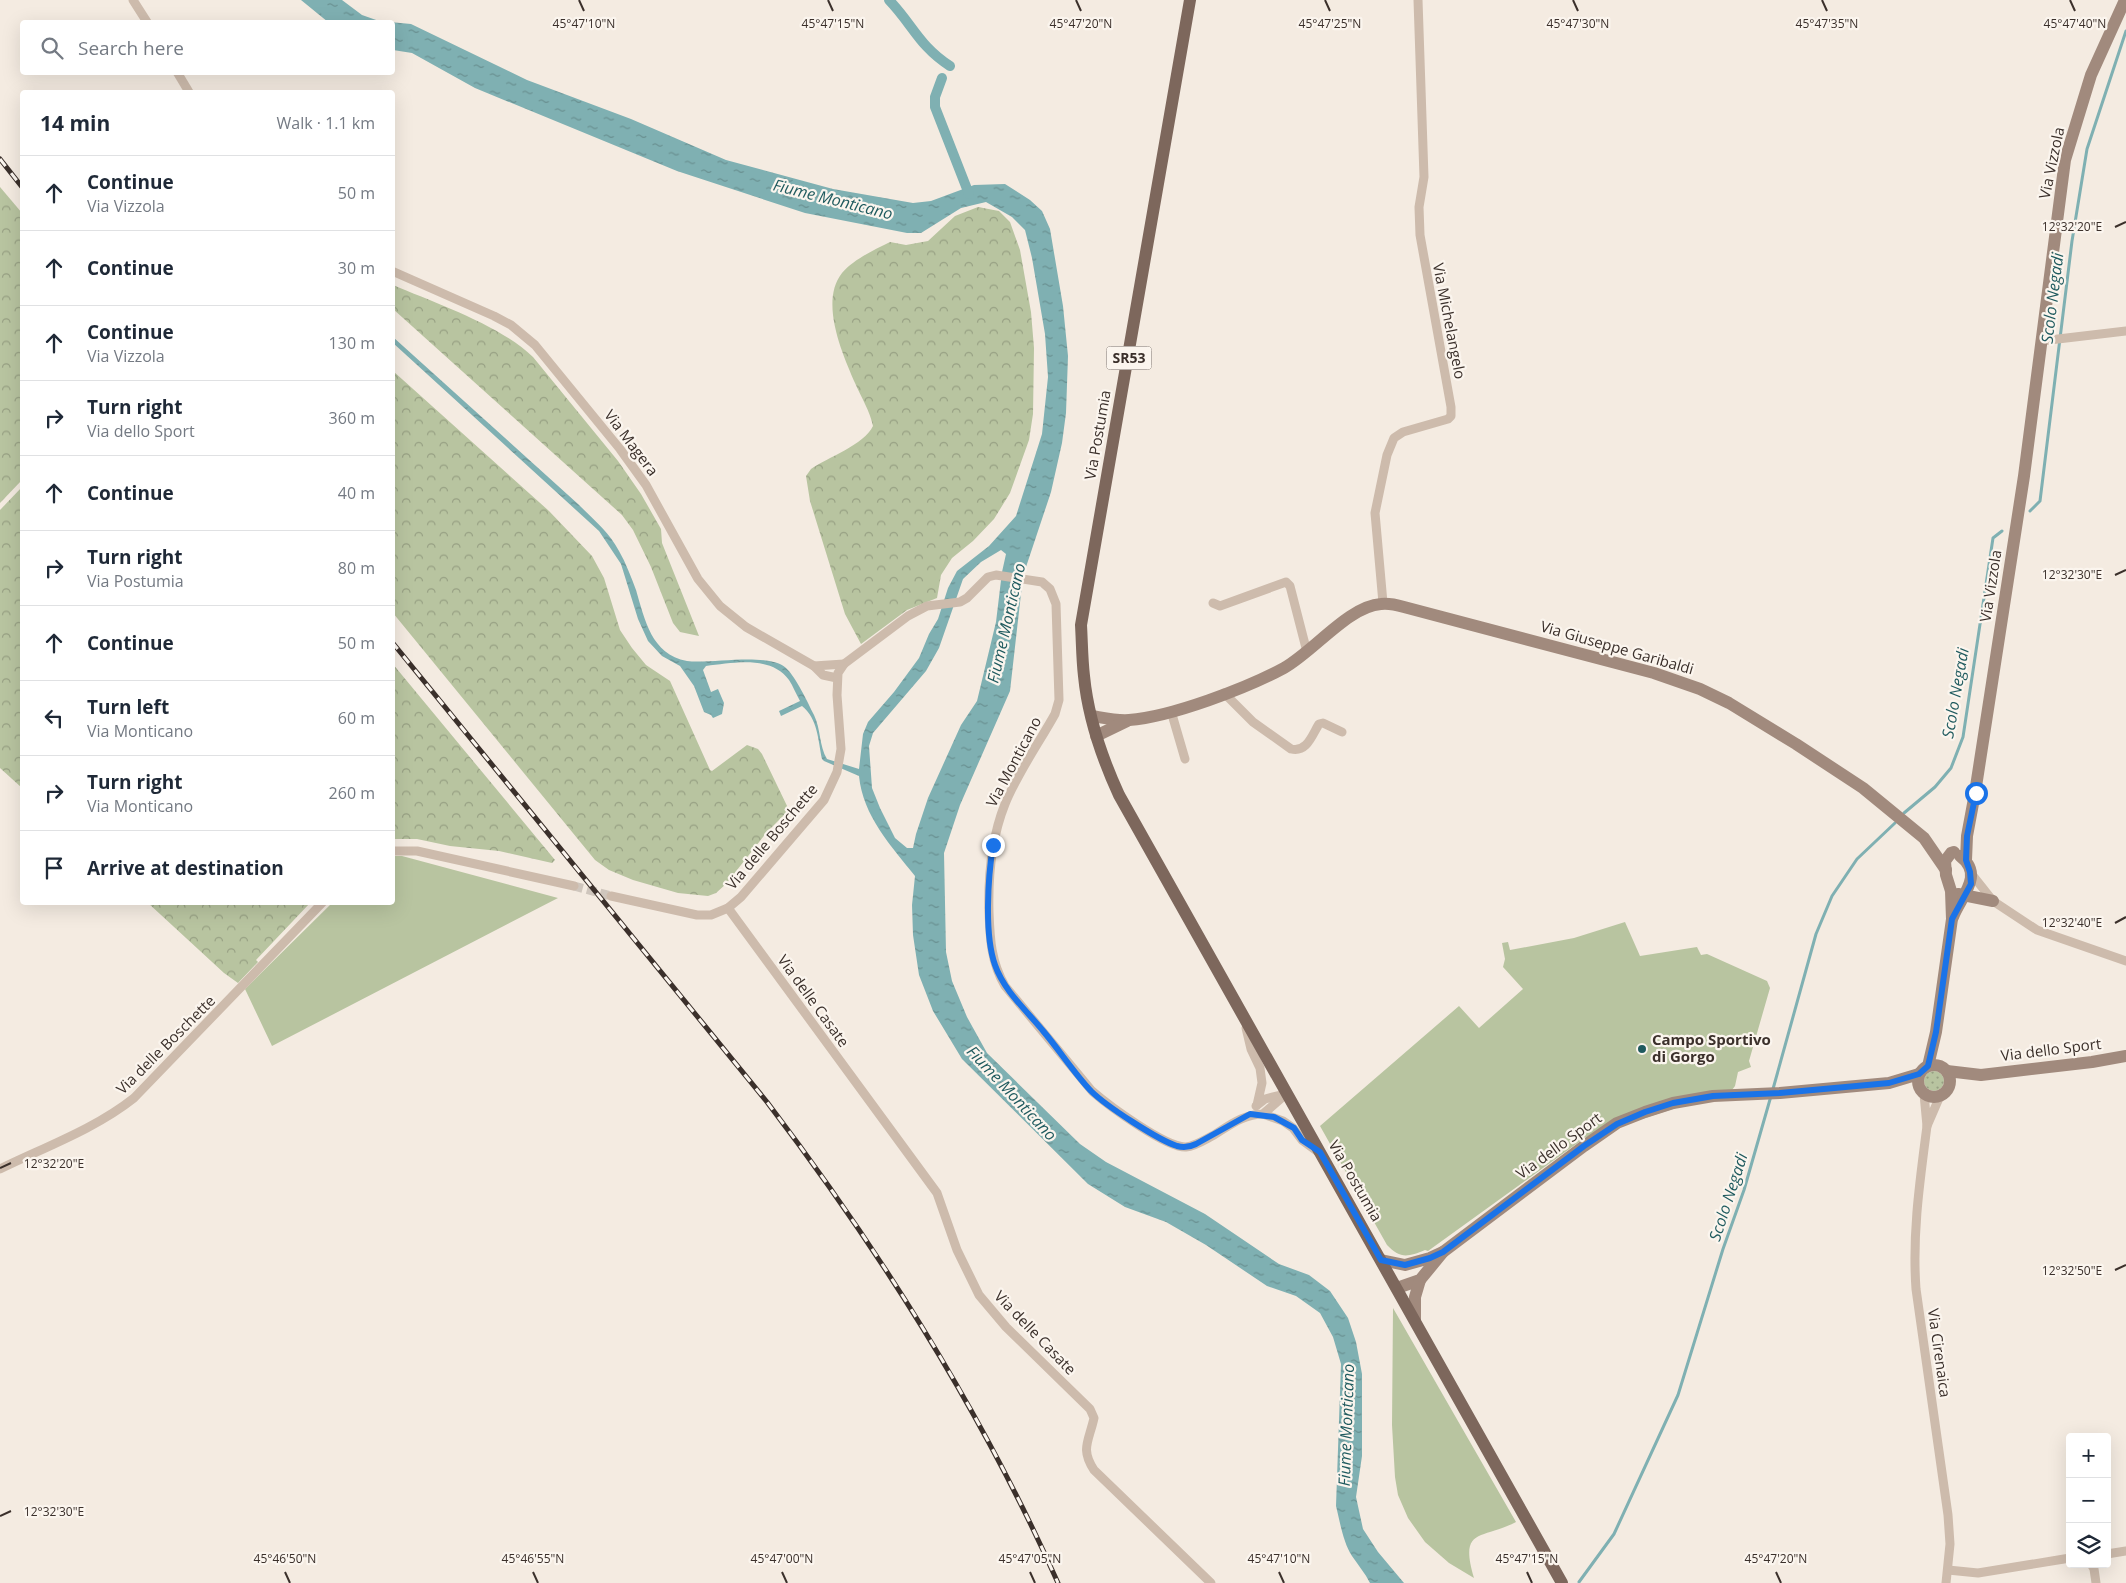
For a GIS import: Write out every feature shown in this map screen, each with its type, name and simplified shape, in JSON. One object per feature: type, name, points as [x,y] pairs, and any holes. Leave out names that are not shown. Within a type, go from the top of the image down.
[{"type":"main road","name":"Via Postumia","points":[[1190,0],[1081,625],[1084,678],[1094,727],[1119,795],[1562,1583]]},
{"type":"street","points":[[133,0],[146,20]]},
{"type":"street","name":"Via Michelangelo","points":[[1383,603],[1375,512],[1387,455],[1394,438],[1403,432],[1448,419],[1451,416],[1451,407],[1420,235],[1419,207],[1424,177],[1418,0]]},
{"type":"street","name":"Via Vizzola","points":[[1957,893],[1967,893],[1971,884],[1967,836],[1976,793],[2046,340],[2066,160],[2090,75],[2124,0]]},
{"type":"street","points":[[179,75],[188,90]]},
{"type":"street","name":"Via Magera","points":[[395,272],[494,316],[511,325],[535,345],[620,449],[646,485],[698,579],[720,606],[746,627],[814,666],[837,695]]},
{"type":"street","points":[[2046,340],[2126,331]]},
{"type":"street","name":"Via Monticano","points":[[844,664],[908,616],[927,606],[960,602],[967,598],[988,577],[996,575],[1038,581],[1050,589],[1056,604],[1059,700],[1055,714],[1006,802],[995,834],[989,879],[989,931],[994,965],[1005,986],[1092,1091],[1142,1127],[1177,1146],[1190,1147],[1250,1114],[1263,1114]]},
{"type":"street","points":[[1213,604],[1220,606],[1286,582],[1290,586],[1306,652]]},
{"type":"street","name":"Via Giuseppe Garibaldi","points":[[1094,727],[1171,711],[1224,693],[1284,668],[1358,610],[1383,603],[1654,673],[1700,689],[1729,703],[1863,788],[1924,838]]},
{"type":"street","points":[[814,666],[844,664]]},
{"type":"street","points":[[823,675],[836,678],[844,664]]},
{"type":"street","name":"Via delle Boschette","points":[[612,896],[697,915],[711,915],[728,908],[741,897],[824,800],[837,772],[841,749],[836,678]]},
{"type":"street","points":[[1224,693],[1253,722],[1298,751],[1304,748],[1320,724],[1324,723],[1342,732]]},
{"type":"street","points":[[1171,711],[1185,759]]},
{"type":"street","name":"Via Giuseppe Garibaldi","points":[[1094,727],[1129,720]]},
{"type":"street","name":"Via Vizzola","points":[[1952,852],[1967,836]]},
{"type":"street","points":[[1924,838],[1952,852],[1968,866],[1993,900],[2038,930],[2126,962]]},
{"type":"street","points":[[1924,838],[1946,870],[1957,893],[1936,1032],[1918,1080],[1922,1092],[1929,1097],[1944,1092],[1950,1080],[1944,1069],[1936,1032]]},
{"type":"street","points":[[395,851],[417,852],[574,886]]},
{"type":"street","points":[[1946,870],[1945,861],[1952,852]]},
{"type":"street","points":[[1957,893],[1993,900]]},
{"type":"street","name":"Via delle Boschette","points":[[0,1169],[100,1120],[134,1098],[320,905]]},
{"type":"street","name":"Via delle Casate","points":[[728,908],[937,1193],[957,1250],[979,1295],[1006,1327],[1090,1409],[1094,1418],[1086,1450],[1086,1459],[1094,1470],[1211,1583]]},
{"type":"street","points":[[1245,1020],[1251,1048],[1260,1068],[1262,1084],[1257,1105]]},
{"type":"street","name":"Via dello Sport","points":[[1944,1069],[1980,1075],[2092,1062],[2126,1056]]},
{"type":"street","points":[[1923,1070],[1944,1069]]},
{"type":"street","name":"Via dello Sport","points":[[1420,1280],[1443,1252],[1584,1146],[1617,1124],[1645,1112],[1673,1103],[1713,1096],[1780,1093],[1889,1083],[1923,1070]]},
{"type":"street","name":"Via dello Sport","points":[[1944,1092],[1980,1075]]},
{"type":"street","name":"Via dello Sport","points":[[1889,1083],[1922,1092]]},
{"type":"street","name":"Via Cirenaica","points":[[1922,1092],[1927,1126],[1920,1175],[1914,1257],[1916,1289],[1948,1515],[1950,1544],[1946,1583]]},
{"type":"street","name":"Via Cirenaica","points":[[1927,1126],[1944,1092]]},
{"type":"street","points":[[1250,1114],[1265,1099],[1286,1094]]},
{"type":"street","points":[[1286,1094],[1263,1114],[1283,1121],[1294,1128],[1302,1140],[1320,1152]]},
{"type":"street","points":[[1381,1260],[1405,1265],[1443,1252]]},
{"type":"street","points":[[1396,1286],[1420,1261]]},
{"type":"street","points":[[1396,1286],[1420,1280],[1415,1298],[1415,1320]]},
{"type":"street","points":[[2111,1553],[2126,1551]]},
{"type":"street","points":[[1948,1570],[1978,1573],[2066,1559]]},
{"type":"street","points":[[2093,1568],[2096,1583]]},
{"type":"green space","points":[[0,187],[20,211],[20,482],[0,503]]},
{"type":"green space","points":[[978,207],[999,211],[1010,222],[1020,250],[1031,312],[1034,348],[1033,414],[1029,440],[1010,493],[994,519],[973,541],[952,558],[941,575],[937,598],[907,610],[861,644],[845,614],[810,501],[806,476],[818,464],[854,445],[873,426],[868,409],[845,358],[835,328],[833,298],[835,285],[842,273],[858,259],[890,242],[906,245],[928,241],[955,216]]},
{"type":"green space","points":[[395,286],[485,325],[519,345],[533,357],[618,461],[641,494],[661,529],[662,543],[699,636],[680,632],[673,623],[651,567],[633,530],[622,515],[395,311]]},
{"type":"green space","points":[[395,373],[549,511],[592,556],[604,578],[620,630],[646,665],[670,681],[710,770],[712,771],[747,745],[758,749],[789,810],[767,832],[726,884],[716,893],[708,896],[678,893],[633,880],[609,870],[595,860],[395,615]]},
{"type":"green space","points":[[20,489],[20,786],[0,768],[0,510]]},
{"type":"green space","points":[[395,667],[555,860],[552,863],[499,851],[450,846],[417,839],[395,839]]},
{"type":"green space","points":[[395,856],[402,856],[558,898],[272,1046],[245,989],[330,905],[395,905]]},
{"type":"green space","points":[[150,905],[308,905],[256,960],[258,962],[238,983],[224,973]]},
{"type":"green space","points":[[1625,922],[1640,956],[1697,947],[1701,955],[1707,954],[1767,981],[1770,988],[1749,1061],[1751,1067],[1738,1072],[1735,1086],[1732,1090],[1586,1137],[1428,1251],[1425,1250],[1409,1255],[1396,1253],[1387,1245],[1320,1126],[1459,1006],[1479,1028],[1523,989],[1503,967],[1505,959],[1502,943],[1508,942],[1510,950],[1574,938]]},
{"type":"green space","points":[[1930,1071],[1938,1071],[1944,1077],[1944,1085],[1938,1091],[1930,1091],[1924,1085],[1924,1077]]},
{"type":"green space","points":[[1393,1308],[1516,1522],[1483,1534],[1471,1543],[1469,1550],[1470,1562],[1474,1578],[1449,1563],[1425,1542],[1408,1518],[1398,1495],[1392,1425]]},
{"type":"water","points":[[301,0],[342,0],[362,15],[376,20],[326,20]]},
{"type":"water","name":"Fiume Monticano","points":[[395,22],[411,24],[527,80],[631,119],[726,160],[833,189],[913,203],[931,201],[974,185],[1005,184],[1030,200],[1042,211],[1050,229],[1063,306],[1068,356],[1066,413],[1062,443],[1051,492],[1023,576],[1010,691],[960,805],[944,853],[946,952],[952,981],[967,1017],[987,1053],[1080,1144],[1106,1162],[1205,1214],[1279,1264],[1309,1275],[1330,1291],[1348,1318],[1356,1342],[1362,1374],[1362,1456],[1356,1497],[1363,1529],[1378,1552],[1404,1583],[1370,1583],[1352,1556],[1344,1538],[1336,1506],[1341,1364],[1333,1337],[1320,1313],[1296,1296],[1267,1286],[1206,1245],[1166,1222],[1125,1207],[1088,1184],[962,1059],[933,1011],[919,975],[913,935],[912,905],[915,876],[879,830],[866,804],[859,776],[822,759],[814,723],[807,711],[802,706],[781,716],[779,711],[800,701],[789,680],[772,667],[751,662],[706,666],[703,670],[711,692],[718,689],[724,703],[722,714],[713,718],[704,712],[694,686],[680,666],[662,656],[648,641],[638,619],[621,564],[599,531],[395,345],[395,339],[578,504],[606,532],[626,565],[651,634],[665,651],[687,661],[753,660],[778,663],[790,672],[814,715],[827,759],[859,769],[863,734],[868,722],[894,692],[919,658],[929,634],[938,619],[948,588],[957,571],[989,546],[1016,516],[1042,434],[1048,377],[1045,334],[1032,258],[1025,230],[1012,217],[986,202],[961,208],[921,233],[907,233],[805,213],[677,171],[475,88],[412,53],[395,50]],"holes":[[[1001,550],[1006,554],[996,622],[977,701],[961,725],[928,798],[913,848],[907,848],[895,838],[872,788],[869,746],[873,733],[926,671],[939,648],[963,579],[981,562]]]},
{"type":"waterway","points":[[889,0],[923,43],[950,66]]},
{"type":"waterway","name":"Scolo Negadi","points":[[2030,511],[2040,501],[2072,241],[2087,149],[2126,31]]},
{"type":"waterway","points":[[942,78],[935,97],[935,107],[969,194]]},
{"type":"waterway","name":"Scolo Negadi","points":[[1904,813],[1935,787],[1951,768],[1963,737],[1993,538],[2002,531]]},
{"type":"waterway","name":"Scolo Negadi","points":[[1773,1089],[1816,934],[1832,896],[1857,859],[1895,823]]},
{"type":"waterway","name":"Scolo Negadi","points":[[1579,1582],[1614,1534],[1678,1395],[1723,1249],[1744,1190],[1771,1096]]},
{"type":"tunnel","points":[[574,886],[611,896]]},
{"type":"railway","points":[[0,159],[20,184]]},
{"type":"railway","points":[[395,646],[767,1102],[850,1216],[889,1274],[962,1394],[996,1456],[1058,1583]]},
{"type":"place","name":"Campo Sportivo di Gorgo","points":[[1642,1049]]},
{"type":"route","points":[[993,845],[989,879],[989,931],[994,965],[1005,986],[1092,1091],[1104,1102],[1142,1127],[1177,1146],[1190,1147],[1250,1114],[1263,1114],[1283,1121],[1294,1128],[1302,1140],[1320,1152],[1381,1260],[1405,1265],[1443,1252],[1584,1146],[1617,1124],[1645,1112],[1673,1103],[1713,1096],[1780,1093],[1889,1083],[1919,1074],[1928,1066],[1936,1032],[1952,919],[1971,884],[1966,860],[1967,836],[1976,793]]}]
